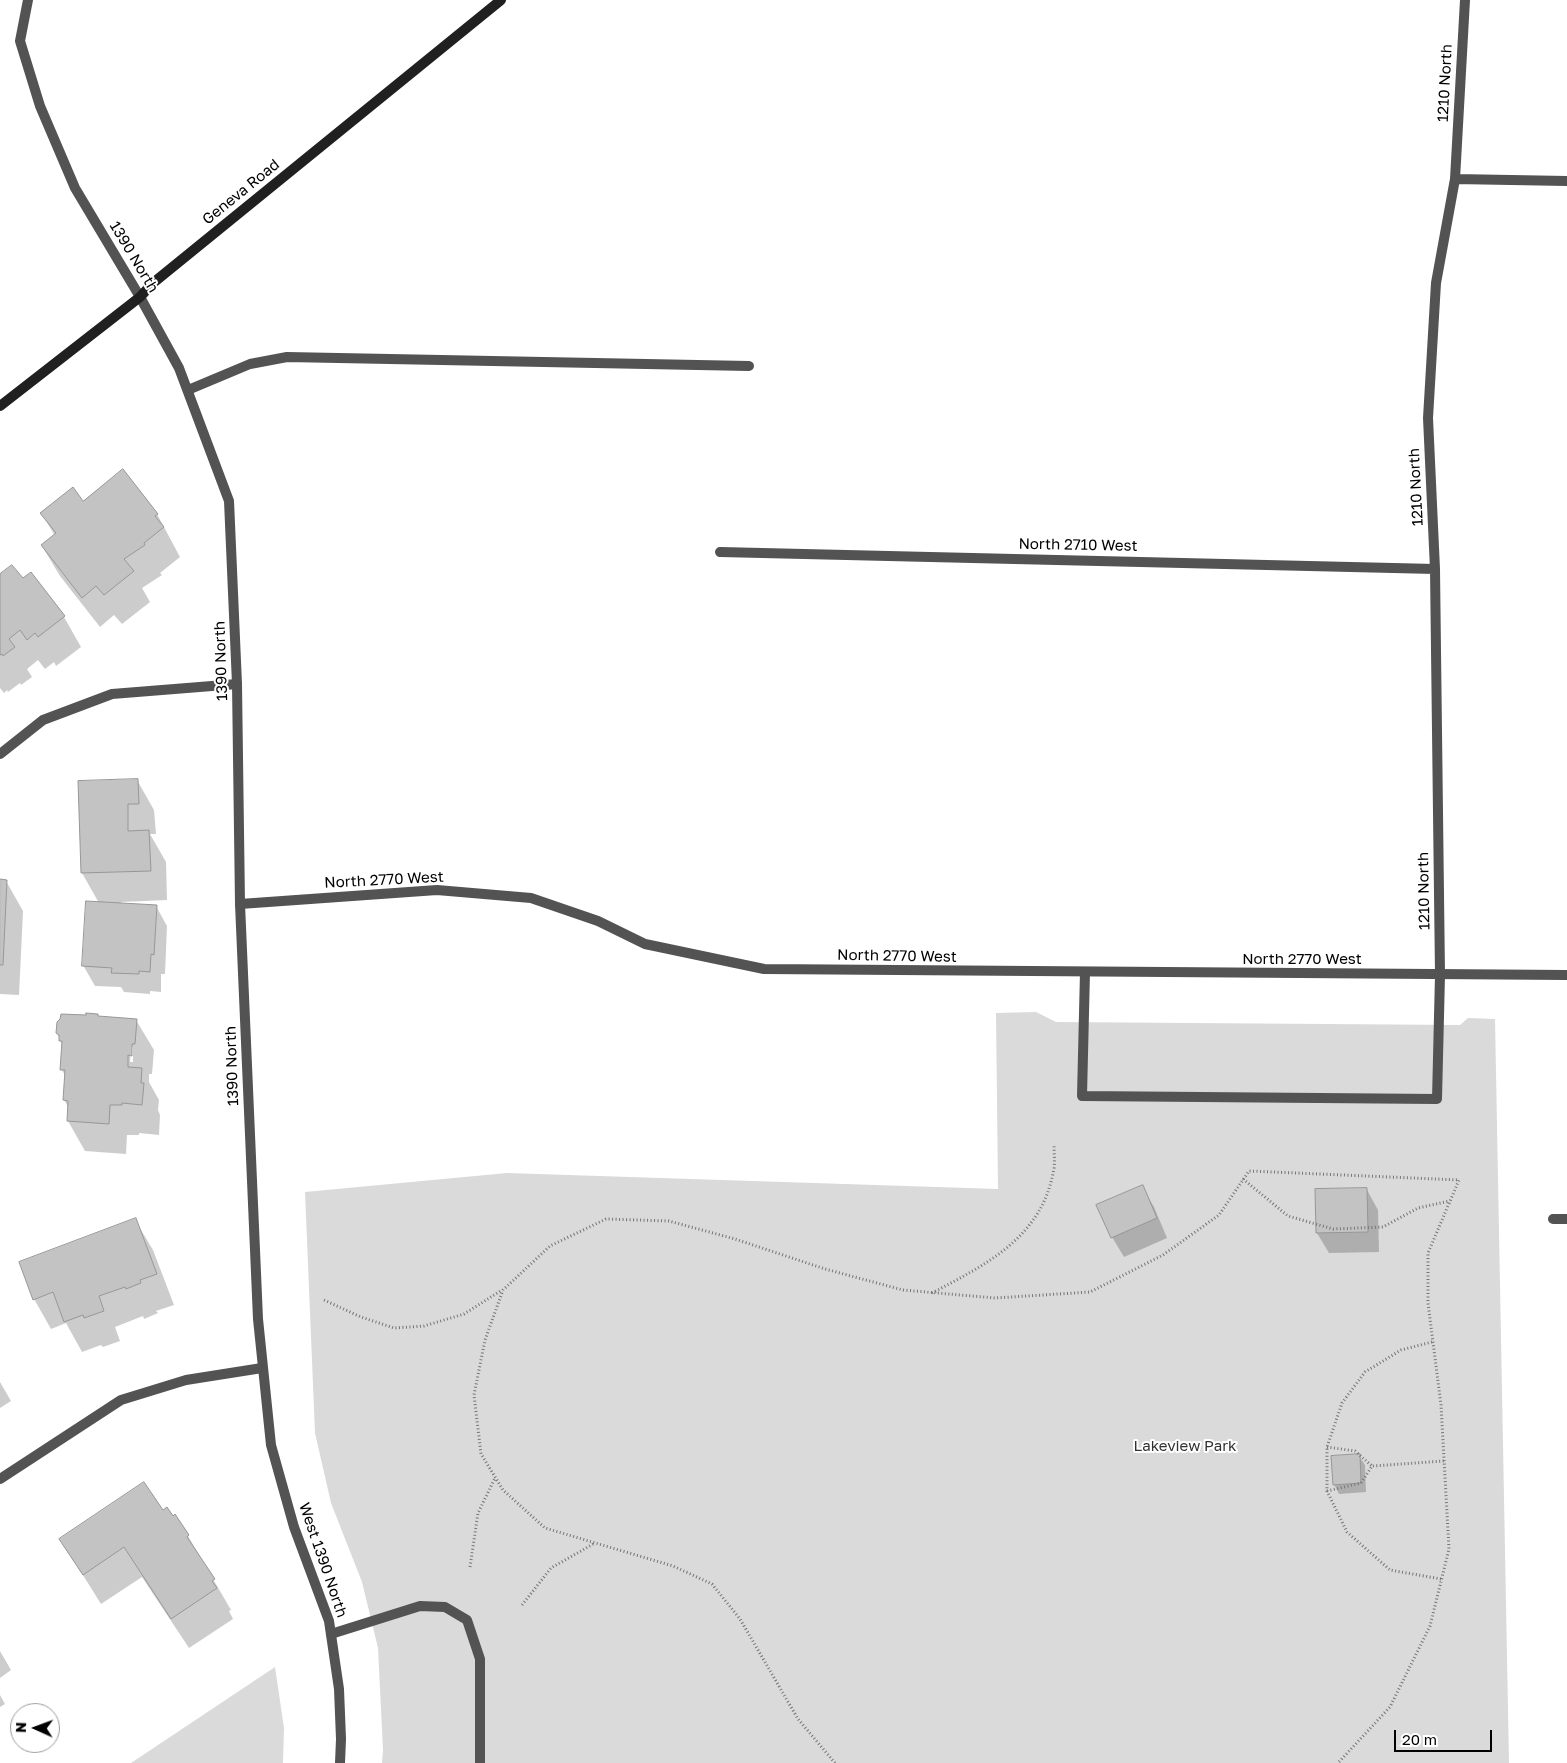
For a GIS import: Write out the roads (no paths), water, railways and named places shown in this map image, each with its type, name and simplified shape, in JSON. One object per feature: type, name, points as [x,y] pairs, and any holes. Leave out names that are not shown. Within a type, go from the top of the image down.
[{"type":"main road","name":"Geneva Road","points":[[0,406],[140,297],[153,282],[501,0]]},
{"type":"street","name":"1390 North","points":[[28,0],[20,41],[40,106],[75,188],[140,297],[179,368],[229,501],[237,684],[240,904],[257,1312],[262,1368]]},
{"type":"street","name":"1210 North","points":[[1085,972],[1082,1096],[1437,1099],[1440,975],[1435,569],[1428,418],[1436,283],[1455,178],[1465,0]]},
{"type":"street","points":[[1455,178],[1567,181]]},
{"type":"street","points":[[188,390],[250,364],[287,357],[749,366]]},
{"type":"street","name":"North 2710 West","points":[[720,552],[1435,569]]},
{"type":"street","points":[[0,754],[43,720],[112,694],[237,684]]},
{"type":"street","name":"North 2770 West","points":[[240,904],[437,890],[531,898],[598,921],[645,944],[764,969],[1567,976]]},
{"type":"street","points":[[1553,1219],[1567,1219]]},
{"type":"street","points":[[0,1479],[121,1400],[186,1380],[262,1368]]},
{"type":"street","name":"West 1390 North","points":[[262,1368],[271,1444],[294,1527],[329,1621],[339,1690],[340,1763]]},
{"type":"street","points":[[331,1634],[420,1606],[445,1607],[467,1620],[480,1659],[480,1763]]},
{"type":"park label","name":"Lakeview Park","points":[[1185,1446]]}]
